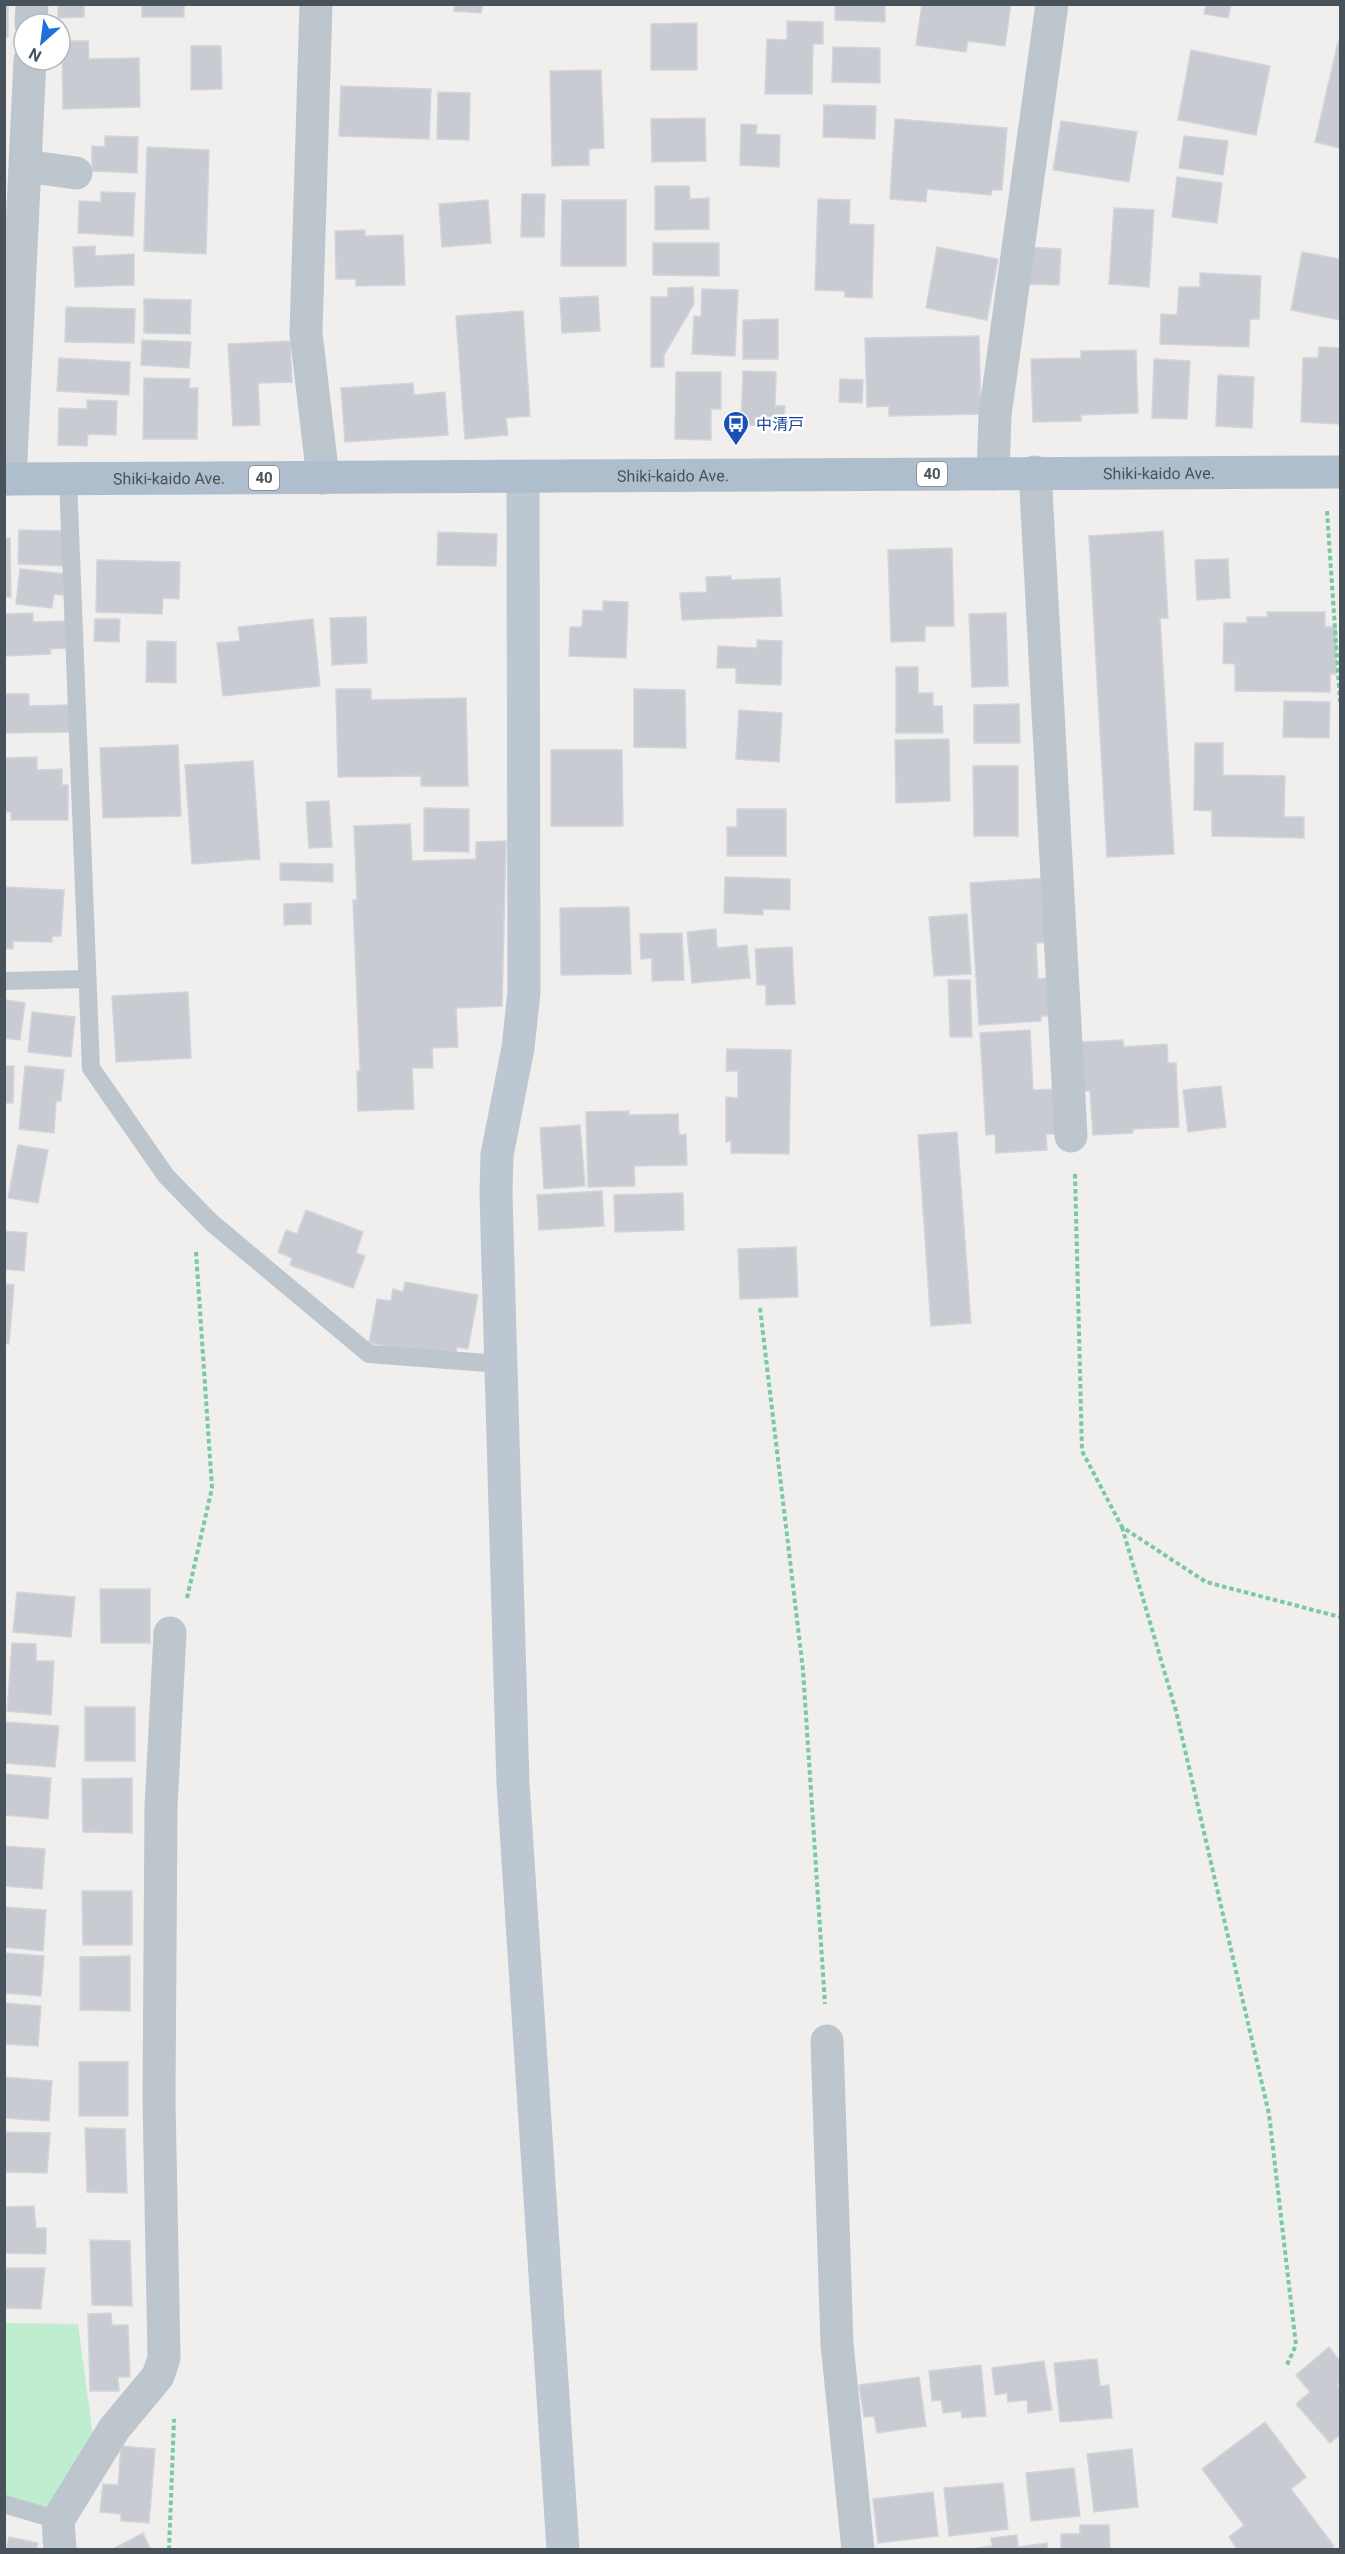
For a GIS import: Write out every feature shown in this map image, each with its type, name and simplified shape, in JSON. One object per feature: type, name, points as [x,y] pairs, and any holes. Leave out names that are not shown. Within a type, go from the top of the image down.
[{"type":"main road","name":"Shiki-kaido Ave.","points":[[7,479],[1332,472]]},
{"type":"street","points":[[316,4],[306,333],[323,478]]},
{"type":"street","points":[[993,474],[995,415],[1052,4]]},
{"type":"street","points":[[7,479],[29,72]]},
{"type":"street","points":[[25,166],[76,173]]},
{"type":"street","points":[[1035,472],[1071,1136]]},
{"type":"street","points":[[523,478],[524,992],[518,1048],[496,1155],[513,1784],[562,2550]]},
{"type":"street","points":[[59,2535],[114,2430],[158,2376],[164,2358],[159,2099],[161,1808],[170,1633]]},
{"type":"street","points":[[828,2041],[837,2344],[858,2550]]},
{"type":"lane","points":[[68,478],[91,1068],[166,1176],[212,1223],[369,1354],[501,1364]]},
{"type":"lane","points":[[4,981],[87,979]]},
{"type":"lane","points":[[4,2504],[59,2535]]},
{"type":"path","points":[[1332,472],[1341,702]]},
{"type":"path","points":[[1071,1136],[1075,1166],[1082,1451],[1122,1527],[1176,1711],[1269,2114],[1296,2345],[1287,2367]]},
{"type":"path","points":[[170,1633],[183,1615],[212,1488],[199,1275],[190,1200]]},
{"type":"path","points":[[760,1308],[803,1671],[828,2041]]},
{"type":"path","points":[[1122,1527],[1206,1582],[1341,1617]]},
{"type":"path","points":[[158,2376],[174,2410],[169,2550]]},
{"type":"green space","points":[[5,2323],[78,2324],[96,2459],[58,2520],[5,2504]]},
{"type":"building","points":[[4,4],[8,4],[8,37],[4,37]]},
{"type":"building","points":[[58,4],[84,4],[84,17],[72,17],[72,12],[58,12]]},
{"type":"building","points":[[142,4],[184,4],[184,17],[142,17]]},
{"type":"building","points":[[455,4],[483,4],[481,13],[454,11]]},
{"type":"building","points":[[835,4],[885,4],[885,22],[835,20]]},
{"type":"building","points":[[922,4],[1011,4],[1005,46],[968,41],[966,52],[916,45]]},
{"type":"building","points":[[1206,4],[1231,4],[1228,18],[1204,14]]},
{"type":"building","points":[[787,21],[823,22],[823,44],[813,44],[812,94],[765,94],[767,39],[787,40]]},
{"type":"building","points":[[697,23],[697,70],[651,70],[651,24]]},
{"type":"building","points":[[72,41],[88,41],[89,59],[139,58],[140,107],[63,109],[62,72],[72,72]]},
{"type":"building","points":[[1338,42],[1340,43],[1340,148],[1315,142]]},
{"type":"building","points":[[191,46],[221,46],[222,89],[191,90]]},
{"type":"building","points":[[833,47],[880,48],[880,83],[832,82]]},
{"type":"building","points":[[1191,50],[1270,66],[1256,135],[1178,120]]},
{"type":"building","points":[[601,70],[604,148],[589,149],[589,165],[552,166],[550,71]]},
{"type":"building","points":[[341,86],[431,89],[429,139],[339,136]]},
{"type":"building","points":[[438,92],[470,93],[469,140],[437,139]]},
{"type":"building","points":[[824,105],[876,106],[875,139],[823,137]]},
{"type":"building","points":[[705,118],[706,161],[652,162],[651,119]]},
{"type":"building","points":[[895,119],[1007,128],[1002,190],[992,190],[991,195],[927,189],[926,202],[890,199]]},
{"type":"building","points":[[1061,121],[1137,132],[1129,182],[1053,170]]},
{"type":"building","points":[[741,124],[757,125],[756,134],[780,135],[779,167],[740,165]]},
{"type":"building","points":[[105,136],[138,137],[137,173],[92,171],[92,146],[105,147]]},
{"type":"building","points":[[1184,136],[1228,141],[1223,175],[1179,168]]},
{"type":"building","points":[[147,147],[209,150],[206,254],[144,251]]},
{"type":"building","points":[[1177,177],[1222,183],[1217,223],[1172,217]]},
{"type":"building","points":[[655,186],[689,186],[690,199],[709,198],[709,229],[655,230]]},
{"type":"building","points":[[101,192],[135,193],[133,236],[78,233],[79,201],[101,202]]},
{"type":"building","points":[[522,194],[545,194],[544,237],[521,237]]},
{"type":"building","points":[[818,199],[850,200],[849,224],[874,225],[872,298],[845,297],[845,291],[815,290]]},
{"type":"building","points":[[488,200],[491,243],[442,247],[439,204]]},
{"type":"building","points":[[562,200],[626,200],[626,266],[561,266]]},
{"type":"building","points":[[1114,208],[1154,210],[1149,287],[1109,284]]},
{"type":"building","points":[[365,230],[365,236],[403,235],[405,285],[356,286],[356,279],[336,279],[335,231]]},
{"type":"building","points":[[653,243],[719,243],[719,276],[653,275]]},
{"type":"building","points":[[95,246],[95,256],[134,254],[134,285],[75,287],[73,247]]},
{"type":"building","points":[[937,247],[998,259],[987,320],[926,308]]},
{"type":"building","points":[[1026,247],[1061,249],[1059,285],[1025,284]]},
{"type":"building","points":[[1302,252],[1340,259],[1340,320],[1291,310]]},
{"type":"building","points":[[1200,273],[1261,276],[1259,319],[1250,319],[1249,347],[1160,344],[1161,314],[1177,315],[1179,287],[1200,287]]},
{"type":"building","points":[[693,287],[694,304],[664,355],[664,367],[651,367],[651,297],[668,297],[668,288]]},
{"type":"building","points":[[702,289],[738,290],[735,356],[692,354],[694,316],[701,317]]},
{"type":"building","points":[[598,296],[600,331],[562,333],[560,298]]},
{"type":"building","points":[[144,299],[191,300],[190,334],[144,333]]},
{"type":"building","points":[[66,307],[135,309],[134,343],[65,342]]},
{"type":"building","points":[[523,311],[530,416],[506,418],[508,435],[465,439],[456,316]]},
{"type":"building","points":[[778,319],[778,359],[743,359],[743,320]]},
{"type":"building","points":[[979,336],[981,414],[889,416],[889,406],[867,407],[865,338]]},
{"type":"building","points":[[142,340],[191,342],[189,368],[141,365]]},
{"type":"building","points":[[290,341],[292,382],[258,383],[260,425],[233,426],[228,344]]},
{"type":"building","points":[[1319,347],[1340,348],[1340,424],[1301,422],[1303,358],[1318,358]]},
{"type":"building","points":[[1136,350],[1138,413],[1081,415],[1081,421],[1033,422],[1031,359],[1081,358],[1081,351]]},
{"type":"building","points":[[59,358],[130,362],[129,395],[57,391]]},
{"type":"building","points":[[1154,359],[1190,361],[1187,419],[1152,418]]},
{"type":"building","points":[[743,371],[776,372],[775,406],[785,406],[784,426],[741,425]]},
{"type":"building","points":[[676,372],[721,372],[721,409],[711,409],[711,440],[675,439]]},
{"type":"building","points":[[1218,375],[1254,377],[1252,428],[1216,426]]},
{"type":"building","points":[[144,378],[190,379],[189,388],[198,388],[197,439],[143,439]]},
{"type":"building","points":[[840,379],[863,380],[862,403],[839,402]]},
{"type":"building","points":[[413,383],[414,395],[445,392],[448,435],[345,442],[341,388]]},
{"type":"building","points":[[87,400],[117,401],[116,435],[88,434],[87,446],[58,445],[59,408],[87,409]]},
{"type":"building","points":[[19,530],[68,531],[67,566],[18,564]]},
{"type":"building","points":[[1163,531],[1168,618],[1160,618],[1174,854],[1107,857],[1089,536]]},
{"type":"building","points":[[438,532],[497,534],[496,566],[437,565]]},
{"type":"building","points":[[10,538],[11,597],[4,597],[4,539]]},
{"type":"building","points":[[952,548],[954,626],[925,626],[925,641],[891,642],[888,550]]},
{"type":"building","points":[[1228,559],[1230,598],[1197,600],[1195,560]]},
{"type":"building","points":[[97,560],[180,562],[179,599],[163,598],[162,614],[96,612]]},
{"type":"building","points":[[20,569],[66,574],[63,595],[54,594],[52,608],[16,604]]},
{"type":"building","points":[[731,576],[731,580],[780,578],[782,616],[682,620],[680,593],[707,592],[706,577]]},
{"type":"building","points":[[603,601],[628,602],[626,658],[569,656],[570,627],[582,627],[583,610],[603,611]]},
{"type":"building","points":[[1267,612],[1325,612],[1325,627],[1336,627],[1336,674],[1330,674],[1330,692],[1235,691],[1235,664],[1223,663],[1224,623],[1247,623],[1247,617],[1268,617]]},
{"type":"building","points":[[33,613],[33,622],[66,621],[67,648],[50,649],[51,654],[4,656],[4,614]]},
{"type":"building","points":[[1006,613],[1008,686],[972,687],[969,614]]},
{"type":"building","points":[[366,617],[367,663],[332,665],[330,618]]},
{"type":"building","points":[[95,619],[120,619],[119,642],[94,641]]},
{"type":"building","points":[[313,619],[320,686],[223,696],[217,643],[240,641],[238,627]]},
{"type":"building","points":[[757,640],[782,641],[781,685],[736,683],[736,668],[717,668],[718,646],[757,648]]},
{"type":"building","points":[[147,641],[176,642],[176,683],[146,682]]},
{"type":"building","points":[[896,667],[918,667],[918,693],[933,693],[933,706],[942,706],[943,733],[896,733]]},
{"type":"building","points":[[336,689],[371,689],[371,700],[466,698],[468,786],[421,786],[421,776],[338,777]]},
{"type":"building","points":[[634,689],[685,690],[686,748],[634,747]]},
{"type":"building","points":[[4,694],[29,694],[29,706],[70,705],[70,732],[4,733]]},
{"type":"building","points":[[1284,701],[1330,702],[1329,738],[1283,737]]},
{"type":"building","points":[[1019,704],[1020,743],[974,743],[974,705]]},
{"type":"building","points":[[739,710],[782,713],[779,762],[736,759]]},
{"type":"building","points":[[949,739],[950,801],[896,803],[895,740]]},
{"type":"building","points":[[1195,743],[1223,743],[1223,775],[1285,776],[1284,817],[1304,817],[1304,838],[1212,836],[1212,811],[1194,810]]},
{"type":"building","points":[[178,745],[181,816],[103,818],[100,748]]},
{"type":"building","points":[[551,750],[622,750],[623,826],[551,826]]},
{"type":"building","points":[[37,757],[37,770],[62,769],[62,785],[68,785],[68,820],[11,820],[11,812],[5,812],[5,758]]},
{"type":"building","points":[[253,761],[260,859],[192,864],[185,765]]},
{"type":"building","points":[[973,766],[1018,766],[1018,836],[974,836]]},
{"type":"building","points":[[329,801],[332,847],[309,848],[306,802]]},
{"type":"building","points":[[424,808],[469,809],[469,852],[424,851]]},
{"type":"building","points":[[737,809],[786,809],[786,856],[727,856],[727,827],[737,827]]},
{"type":"building","points":[[410,824],[412,861],[476,859],[476,842],[506,841],[502,1006],[456,1008],[458,1047],[432,1048],[433,1068],[412,1068],[414,1109],[358,1111],[357,1071],[360,1071],[353,900],[357,900],[354,826]]},
{"type":"building","points":[[280,863],[333,864],[333,882],[280,880]]},
{"type":"building","points":[[725,877],[790,879],[790,910],[763,909],[763,915],[724,913]]},
{"type":"building","points":[[1046,878],[1051,942],[1036,943],[1038,979],[1048,978],[1050,1016],[1041,1016],[1041,1021],[979,1025],[970,883]]},
{"type":"building","points":[[4,887],[64,890],[61,936],[52,936],[52,942],[13,941],[13,949],[4,948]]},
{"type":"building","points":[[311,903],[311,924],[284,925],[284,904]]},
{"type":"building","points":[[629,907],[631,974],[561,975],[560,908]]},
{"type":"building","points":[[967,914],[971,974],[934,976],[929,917]]},
{"type":"building","points":[[716,929],[717,948],[747,945],[750,978],[692,983],[687,932]]},
{"type":"building","points":[[682,933],[684,980],[652,981],[652,958],[641,959],[640,934]]},
{"type":"building","points":[[792,947],[795,1004],[766,1005],[766,985],[757,985],[755,949]]},
{"type":"building","points":[[948,980],[970,980],[972,1037],[950,1037]]},
{"type":"building","points":[[188,992],[191,1058],[116,1062],[112,996]]},
{"type":"building","points":[[6,1000],[25,1003],[20,1040],[4,1038]]},
{"type":"building","points":[[32,1012],[75,1017],[71,1057],[28,1052]]},
{"type":"building","points":[[1030,1030],[1033,1090],[1059,1089],[1062,1134],[1046,1134],[1047,1150],[996,1153],[995,1134],[986,1135],[980,1033]]},
{"type":"building","points":[[1123,1040],[1124,1047],[1167,1044],[1168,1063],[1176,1063],[1179,1127],[1133,1129],[1133,1133],[1093,1135],[1090,1091],[1084,1091],[1081,1042]]},
{"type":"building","points":[[727,1049],[791,1050],[789,1154],[731,1153],[731,1141],[726,1142],[726,1097],[738,1098],[738,1071],[726,1071]]},
{"type":"building","points":[[4,1066],[14,1066],[13,1103],[4,1103]]},
{"type":"building","points":[[25,1066],[64,1070],[61,1101],[56,1101],[54,1133],[19,1129]]},
{"type":"building","points":[[1221,1086],[1226,1127],[1188,1132],[1183,1090]]},
{"type":"building","points":[[629,1111],[628,1115],[678,1114],[679,1135],[686,1134],[687,1165],[634,1166],[635,1186],[588,1187],[586,1112]]},
{"type":"building","points":[[580,1125],[585,1186],[544,1189],[540,1128]]},
{"type":"building","points":[[957,1132],[971,1323],[931,1326],[918,1135]]},
{"type":"building","points":[[18,1145],[48,1150],[38,1203],[8,1198]]},
{"type":"building","points":[[602,1191],[604,1226],[539,1230],[537,1195]]},
{"type":"building","points":[[683,1193],[684,1230],[615,1232],[614,1195]]},
{"type":"building","points":[[306,1210],[363,1232],[356,1253],[365,1256],[353,1288],[290,1265],[292,1258],[278,1252],[286,1230],[297,1234]]},
{"type":"building","points":[[4,1231],[27,1233],[24,1271],[4,1269]]},
{"type":"building","points":[[796,1247],[798,1297],[740,1299],[738,1249]]},
{"type":"building","points":[[405,1282],[478,1295],[468,1349],[457,1347],[455,1359],[369,1343],[377,1299],[391,1301],[393,1289],[403,1292]]},
{"type":"building","points":[[4,1284],[14,1285],[9,1344],[4,1343]]},
{"type":"building","points":[[100,1589],[150,1589],[150,1643],[101,1643]]},
{"type":"building","points":[[17,1592],[75,1597],[71,1637],[13,1632]]},
{"type":"building","points":[[12,1643],[36,1644],[36,1661],[54,1661],[51,1715],[7,1711]]},
{"type":"building","points":[[85,1707],[135,1707],[135,1761],[85,1761]]},
{"type":"building","points":[[4,1722],[59,1726],[55,1767],[4,1763]]},
{"type":"building","points":[[4,1774],[51,1778],[48,1819],[4,1815]]},
{"type":"building","points":[[132,1778],[132,1833],[83,1832],[82,1779]]},
{"type":"building","points":[[4,1846],[45,1849],[42,1889],[4,1886]]},
{"type":"building","points":[[82,1891],[132,1891],[132,1945],[83,1945]]},
{"type":"building","points":[[4,1907],[46,1910],[43,1951],[4,1947]]},
{"type":"building","points":[[4,1953],[44,1956],[41,1996],[4,1993]]},
{"type":"building","points":[[130,1956],[130,2011],[80,2010],[80,1957]]},
{"type":"building","points":[[4,2003],[41,2006],[38,2046],[4,2044]]},
{"type":"building","points":[[79,2062],[128,2062],[128,2116],[79,2116]]},
{"type":"building","points":[[4,2077],[52,2081],[49,2121],[4,2118]]},
{"type":"building","points":[[85,2128],[125,2129],[127,2193],[87,2192]]},
{"type":"building","points":[[4,2132],[50,2133],[47,2173],[4,2172]]},
{"type":"building","points":[[34,2206],[36,2228],[46,2228],[46,2254],[4,2253],[4,2207]]},
{"type":"building","points":[[90,2240],[130,2241],[132,2306],[92,2305]]},
{"type":"building","points":[[4,2268],[45,2268],[41,2309],[4,2308]]},
{"type":"building","points":[[111,2313],[112,2325],[128,2325],[130,2377],[118,2377],[119,2391],[90,2391],[88,2314]]},
{"type":"building","points":[[1329,2347],[1340,2361],[1340,2381],[1337,2385],[1340,2389],[1340,2435],[1330,2443],[1296,2404],[1310,2392],[1296,2375]]},
{"type":"building","points":[[1097,2359],[1100,2386],[1109,2385],[1112,2418],[1060,2422],[1054,2363]]},
{"type":"building","points":[[1044,2361],[1052,2410],[1028,2413],[1027,2400],[1008,2402],[1007,2393],[995,2395],[992,2368]]},
{"type":"building","points":[[981,2365],[986,2416],[962,2418],[961,2411],[943,2413],[941,2400],[932,2401],[929,2371]]},
{"type":"building","points":[[919,2377],[926,2426],[877,2433],[874,2416],[864,2417],[859,2385]]},
{"type":"building","points":[[1265,2422],[1306,2477],[1291,2489],[1334,2546],[1330,2550],[1238,2550],[1229,2537],[1244,2525],[1202,2469]]},
{"type":"building","points":[[121,2446],[155,2449],[149,2523],[121,2521],[121,2514],[100,2512],[103,2484],[118,2485]]},
{"type":"building","points":[[1132,2449],[1138,2507],[1094,2512],[1087,2454]]},
{"type":"building","points":[[1074,2468],[1080,2516],[1031,2521],[1026,2473]]},
{"type":"building","points":[[1003,2483],[1008,2529],[949,2536],[944,2488]]},
{"type":"building","points":[[933,2492],[938,2536],[878,2543],[873,2499]]},
{"type":"building","points":[[1080,2525],[1109,2525],[1110,2550],[1061,2550],[1061,2534],[1080,2534]]},
{"type":"building","points":[[143,2533],[151,2550],[111,2550]]},
{"type":"building","points":[[1017,2535],[1018,2547],[1047,2543],[1048,2550],[978,2550],[977,2548],[992,2546],[991,2538]]},
{"type":"building","points":[[9,2537],[38,2543],[36,2550],[6,2550]]},
{"type":"place","name":"中清戸","points":[[736,447]]}]
